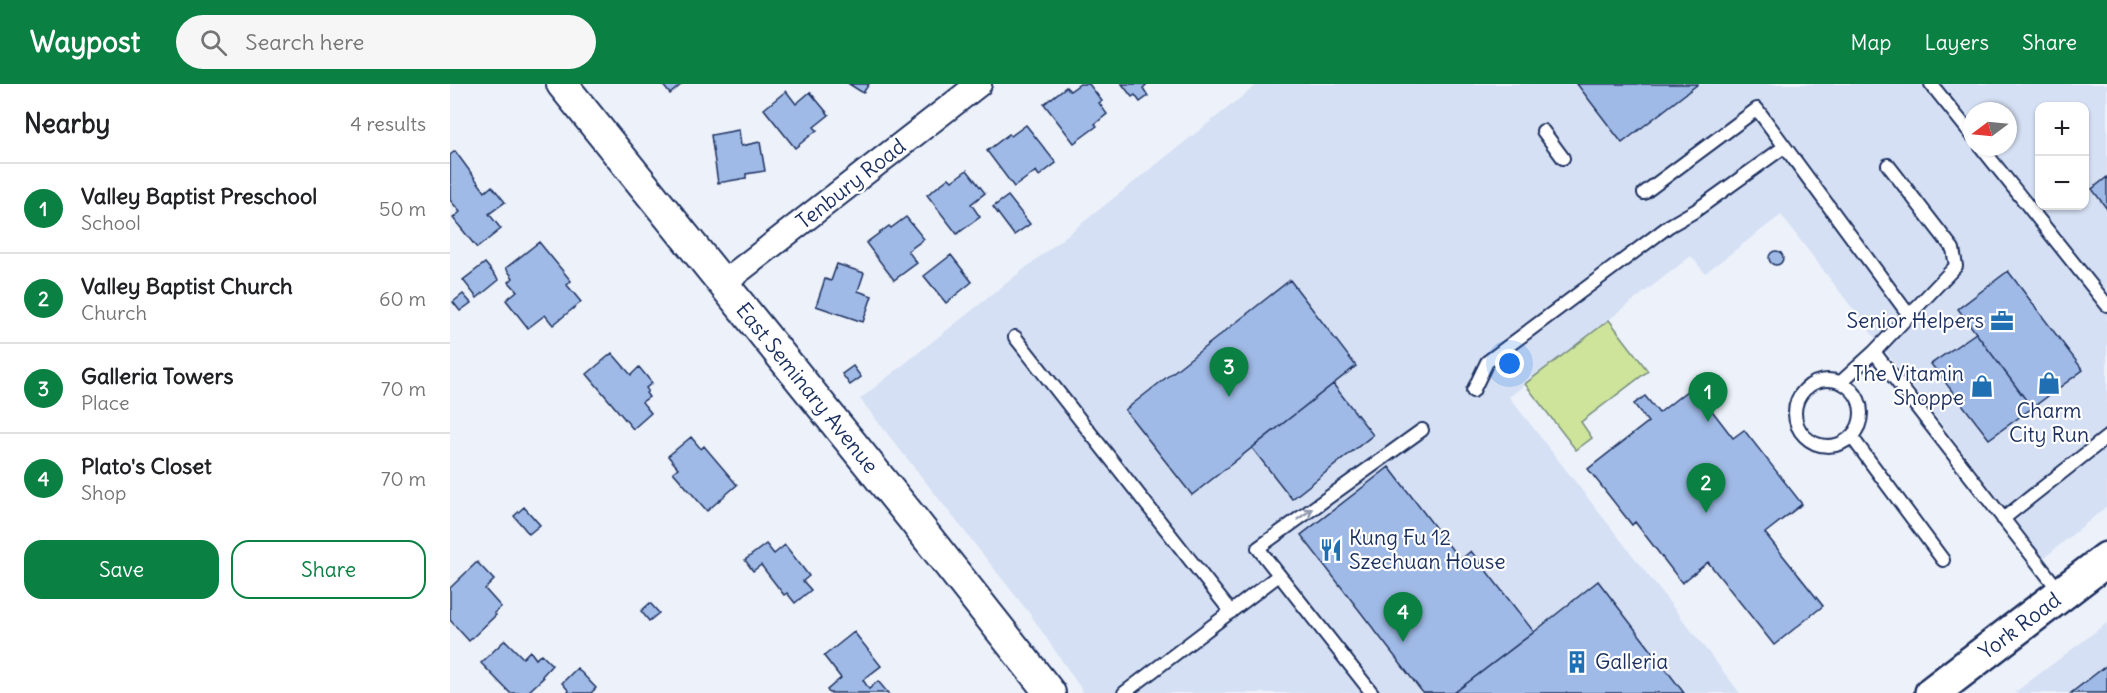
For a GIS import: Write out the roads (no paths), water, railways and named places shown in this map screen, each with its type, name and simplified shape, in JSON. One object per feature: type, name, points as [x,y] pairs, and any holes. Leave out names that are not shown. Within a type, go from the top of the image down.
[{"type":"main road","name":"York Road","points":[[1932,693],[2107,559]]},
{"type":"street","name":"East Seminary Avenue","points":[[562,84],[1050,693]]},
{"type":"street","name":"Tenbury Road","points":[[722,284],[979,84]]},
{"type":"lane","points":[[1937,86],[1963,122]]},
{"type":"lane","points":[[1644,193],[1757,109],[1909,315]]},
{"type":"lane","points":[[1543,131],[1563,158]]},
{"type":"lane","points":[[1473,391],[1487,362],[1669,226],[1695,211],[1784,147]]},
{"type":"lane","points":[[1988,156],[2107,305]]},
{"type":"lane","points":[[1841,382],[1874,352],[1956,266],[1953,249],[1888,165]]},
{"type":"lane","points":[[1015,337],[1231,612]]},
{"type":"lane","points":[[1874,352],[2061,594]]},
{"type":"lane","points":[[1821,380],[1841,382],[1850,388],[1860,407],[1857,428],[1851,436],[1843,442],[1822,445],[1805,436],[1795,418],[1798,398],[1803,390],[1821,380]]},
{"type":"lane","points":[[1372,693],[1258,548],[1422,430]]},
{"type":"lane","points":[[1851,436],[1943,560]]},
{"type":"lane","points":[[2003,519],[2107,437]]},
{"type":"lane","points":[[1124,693],[1279,575]]},
{"type":"place","name":"Senior Helpers","points":[[2002,321]]},
{"type":"place","name":"Charm City Run","points":[[2049,383]]},
{"type":"place","name":"The Vitamin Shoppe","points":[[1982,386]]},
{"type":"place","name":"Galleria Towers","points":[[1229,397]]},
{"type":"place","name":"Valley Baptist Preschool","points":[[1708,422]]},
{"type":"place","name":"Valley Baptist Church","points":[[1706,513]]},
{"type":"place","name":"Kung Fu 12 Szechuan House","points":[[1331,550]]},
{"type":"place","name":"Plato's Closet","points":[[1403,642]]},
{"type":"place","name":"Galleria","points":[[1577,662]]}]
